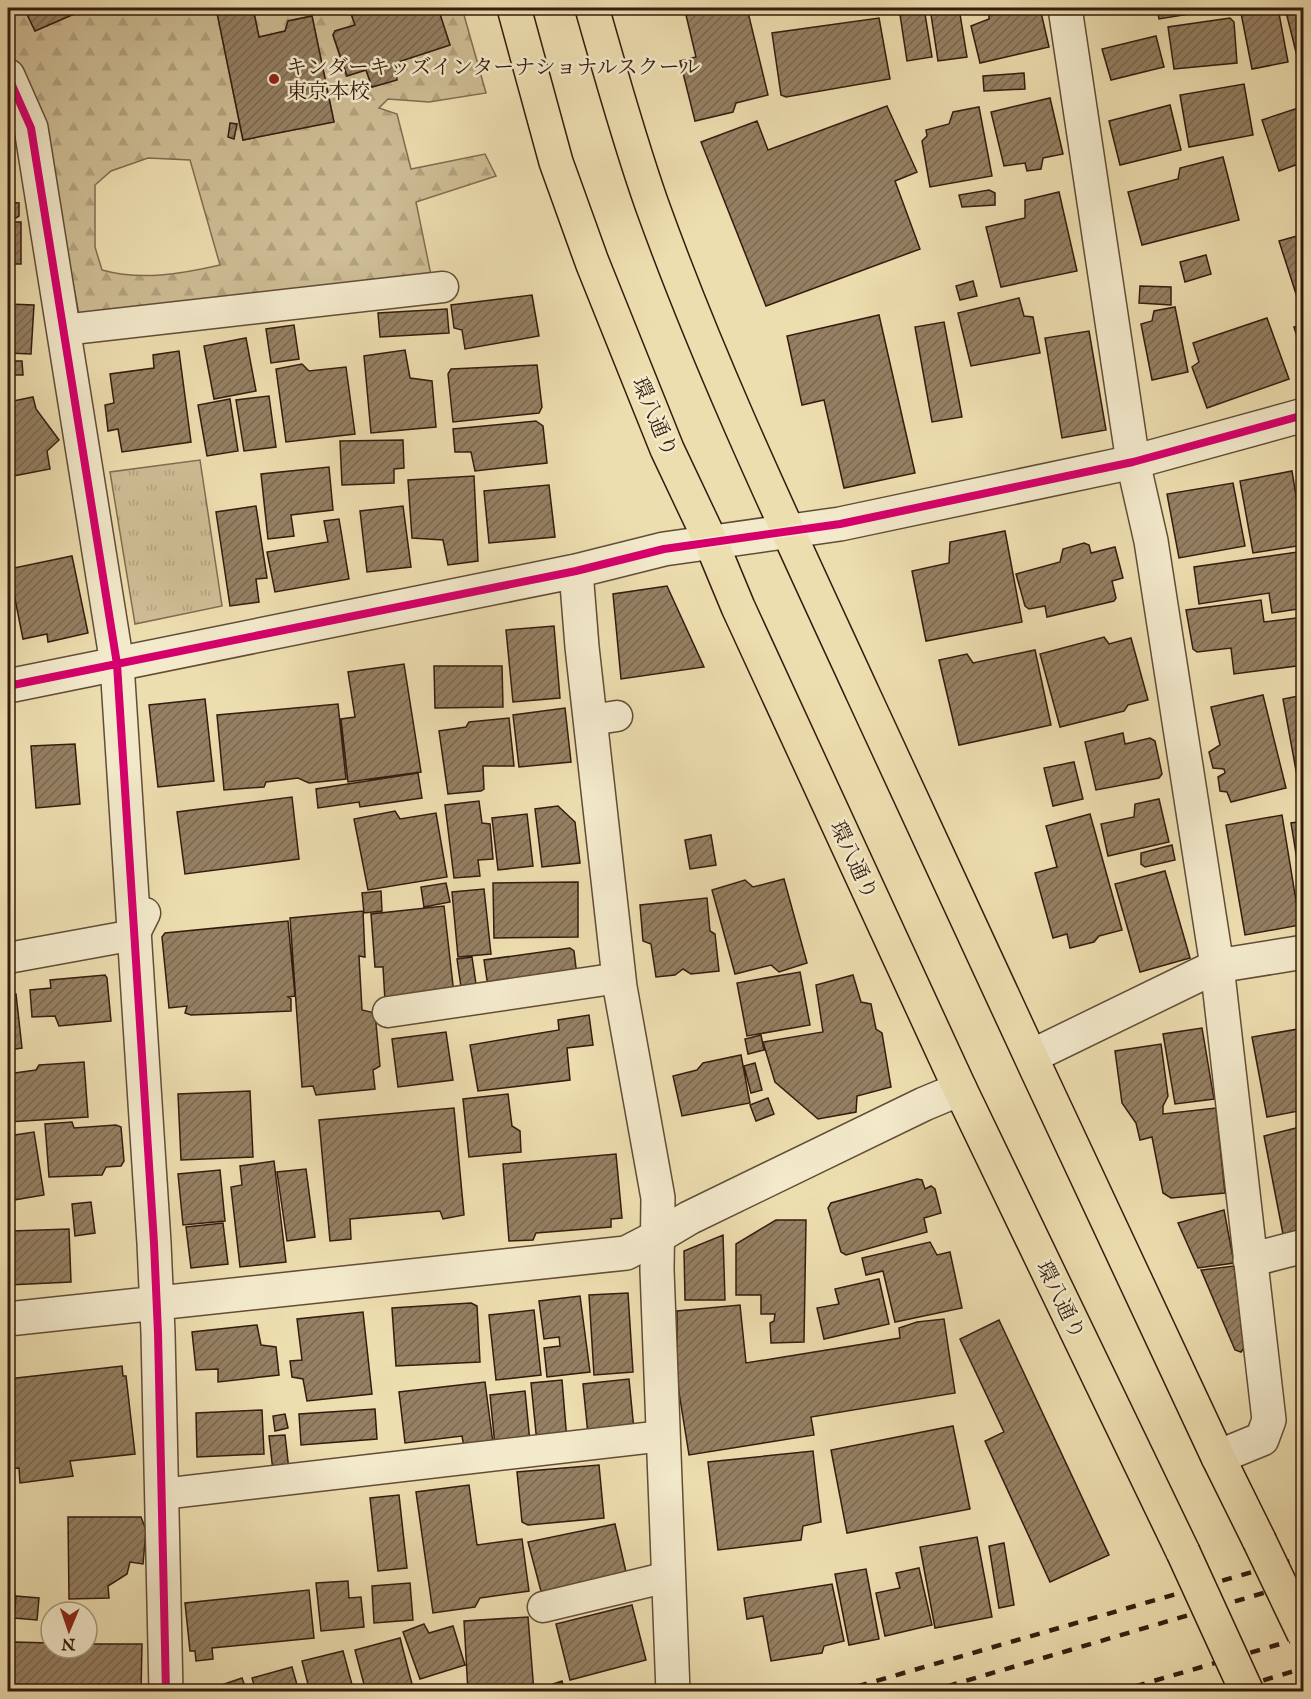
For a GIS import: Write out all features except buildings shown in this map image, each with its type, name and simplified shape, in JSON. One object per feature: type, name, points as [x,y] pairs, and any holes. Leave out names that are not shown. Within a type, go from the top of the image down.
[{"type":"main road","name":"環八通り","points":[[514,8],[556,162],[592,262],[663,438],[738,607],[960,1089],[1183,1552],[1247,1692]]},
{"type":"main road","points":[[592,8],[619,105],[652,204],[696,320],[905,787],[1218,1457],[1304,1634]]},
{"type":"street","points":[[1065,8],[1133,462],[1151,541],[1217,966],[1269,1420],[1262,1439],[1218,1457]]},
{"type":"street","points":[[8,76],[31,128],[117,664],[142,921],[158,1333],[166,1692]]},
{"type":"street","points":[[8,686],[576,571],[664,549],[840,524],[1133,462],[1304,415]]},
{"type":"street","points":[[576,571],[582,647],[604,718],[619,978],[658,1198],[657,1238],[668,1577],[668,1690]]},
{"type":"street","points":[[1032,1056],[1217,966],[1304,952]]},
{"type":"street","points":[[8,1318],[626,1252],[657,1238],[689,1218],[924,1104],[960,1089]]},
{"type":"street","points":[[1250,1260],[1304,1246]]},
{"type":"lane","points":[[63,330],[443,287]]},
{"type":"lane","points":[[8,958],[142,921]]},
{"type":"lane","points":[[388,1012],[619,978]]},
{"type":"lane","points":[[162,1494],[663,1436]]},
{"type":"lane","points":[[543,1607],[668,1577]]},
{"type":"green space","points":[[8,8],[24,8],[35,31],[88,8],[216,8],[243,140],[334,122],[312,16],[288,21],[285,31],[259,37],[253,8],[349,8],[355,25],[335,31],[333,35],[346,76],[366,70],[372,87],[396,80],[395,63],[450,45],[438,8],[462,8],[486,93],[429,102],[388,99],[379,108],[397,114],[411,169],[485,154],[496,176],[416,202],[432,280],[80,320],[49,155],[8,51]],"holes":[[[148,158],[190,160],[220,265],[146,276],[102,270],[95,247],[95,185],[111,171]]]},
{"type":"green space","points":[[200,460],[222,606],[135,624],[110,472]]},
{"type":"railway","points":[[838,1692],[1304,1557]]},
{"type":"railway","points":[[928,1692],[1304,1581]]},
{"type":"railway","points":[[1116,1692],[1304,1637]]},
{"type":"railway","points":[[1225,1692],[1304,1668]]},
{"type":"cycle path","points":[[8,76],[31,128],[117,664],[154,1243],[166,1692]]},
{"type":"cycle path","points":[[8,686],[576,571],[664,549],[840,524],[1133,462],[1304,415]]},
{"type":"place","name":"キンダーキッズインターナショナルスクール 東京本校","points":[[274,79]]}]
